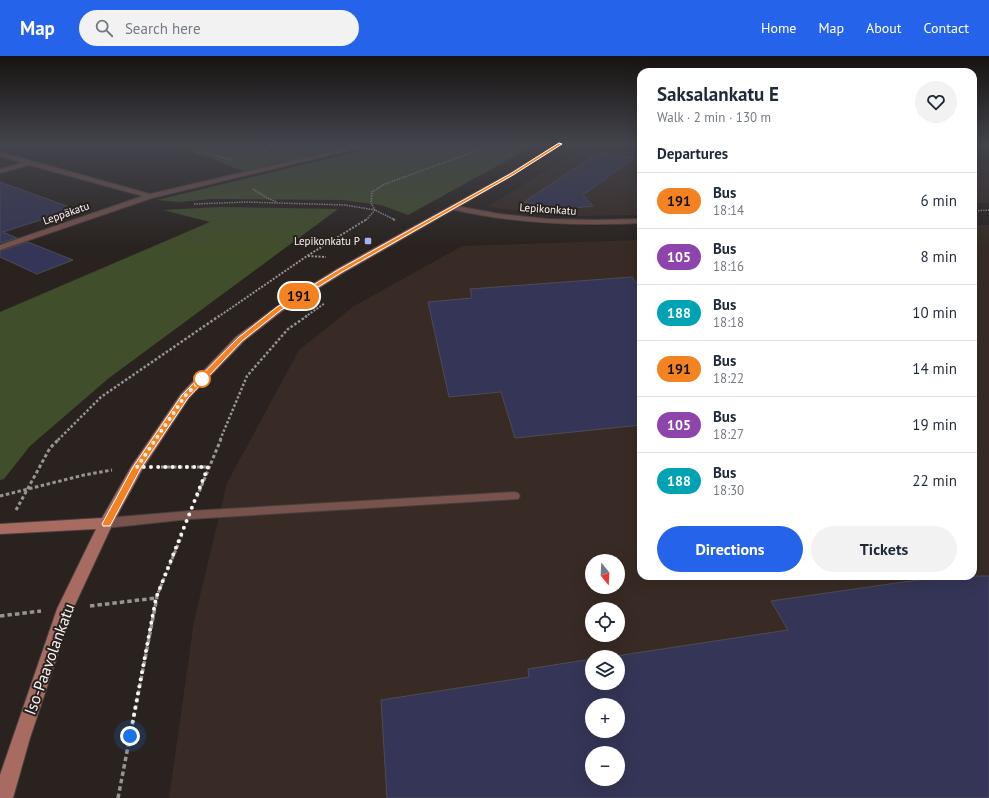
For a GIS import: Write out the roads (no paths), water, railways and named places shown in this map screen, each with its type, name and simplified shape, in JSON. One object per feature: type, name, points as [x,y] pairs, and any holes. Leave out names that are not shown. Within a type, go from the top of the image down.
[{"type":"main road","name":"Iso-Paavolankatu","points":[[3,798],[21,738],[66,609],[106,524],[137,467],[185,396],[240,339],[279,308],[340,271],[504,179]]},
{"type":"main road","points":[[4,529],[106,524]]},
{"type":"street","points":[[86,179],[150,196]]},
{"type":"street","name":"Leppäkatu","points":[[0,248],[150,196],[229,179]]},
{"type":"street","name":"Lepikonkatu","points":[[454,207],[476,213],[533,220],[573,223],[637,221]]},
{"type":"lane","points":[[106,524],[190,515],[514,496]]},
{"type":"place","name":"Lepikonkatu P","points":[[368,241]]}]
